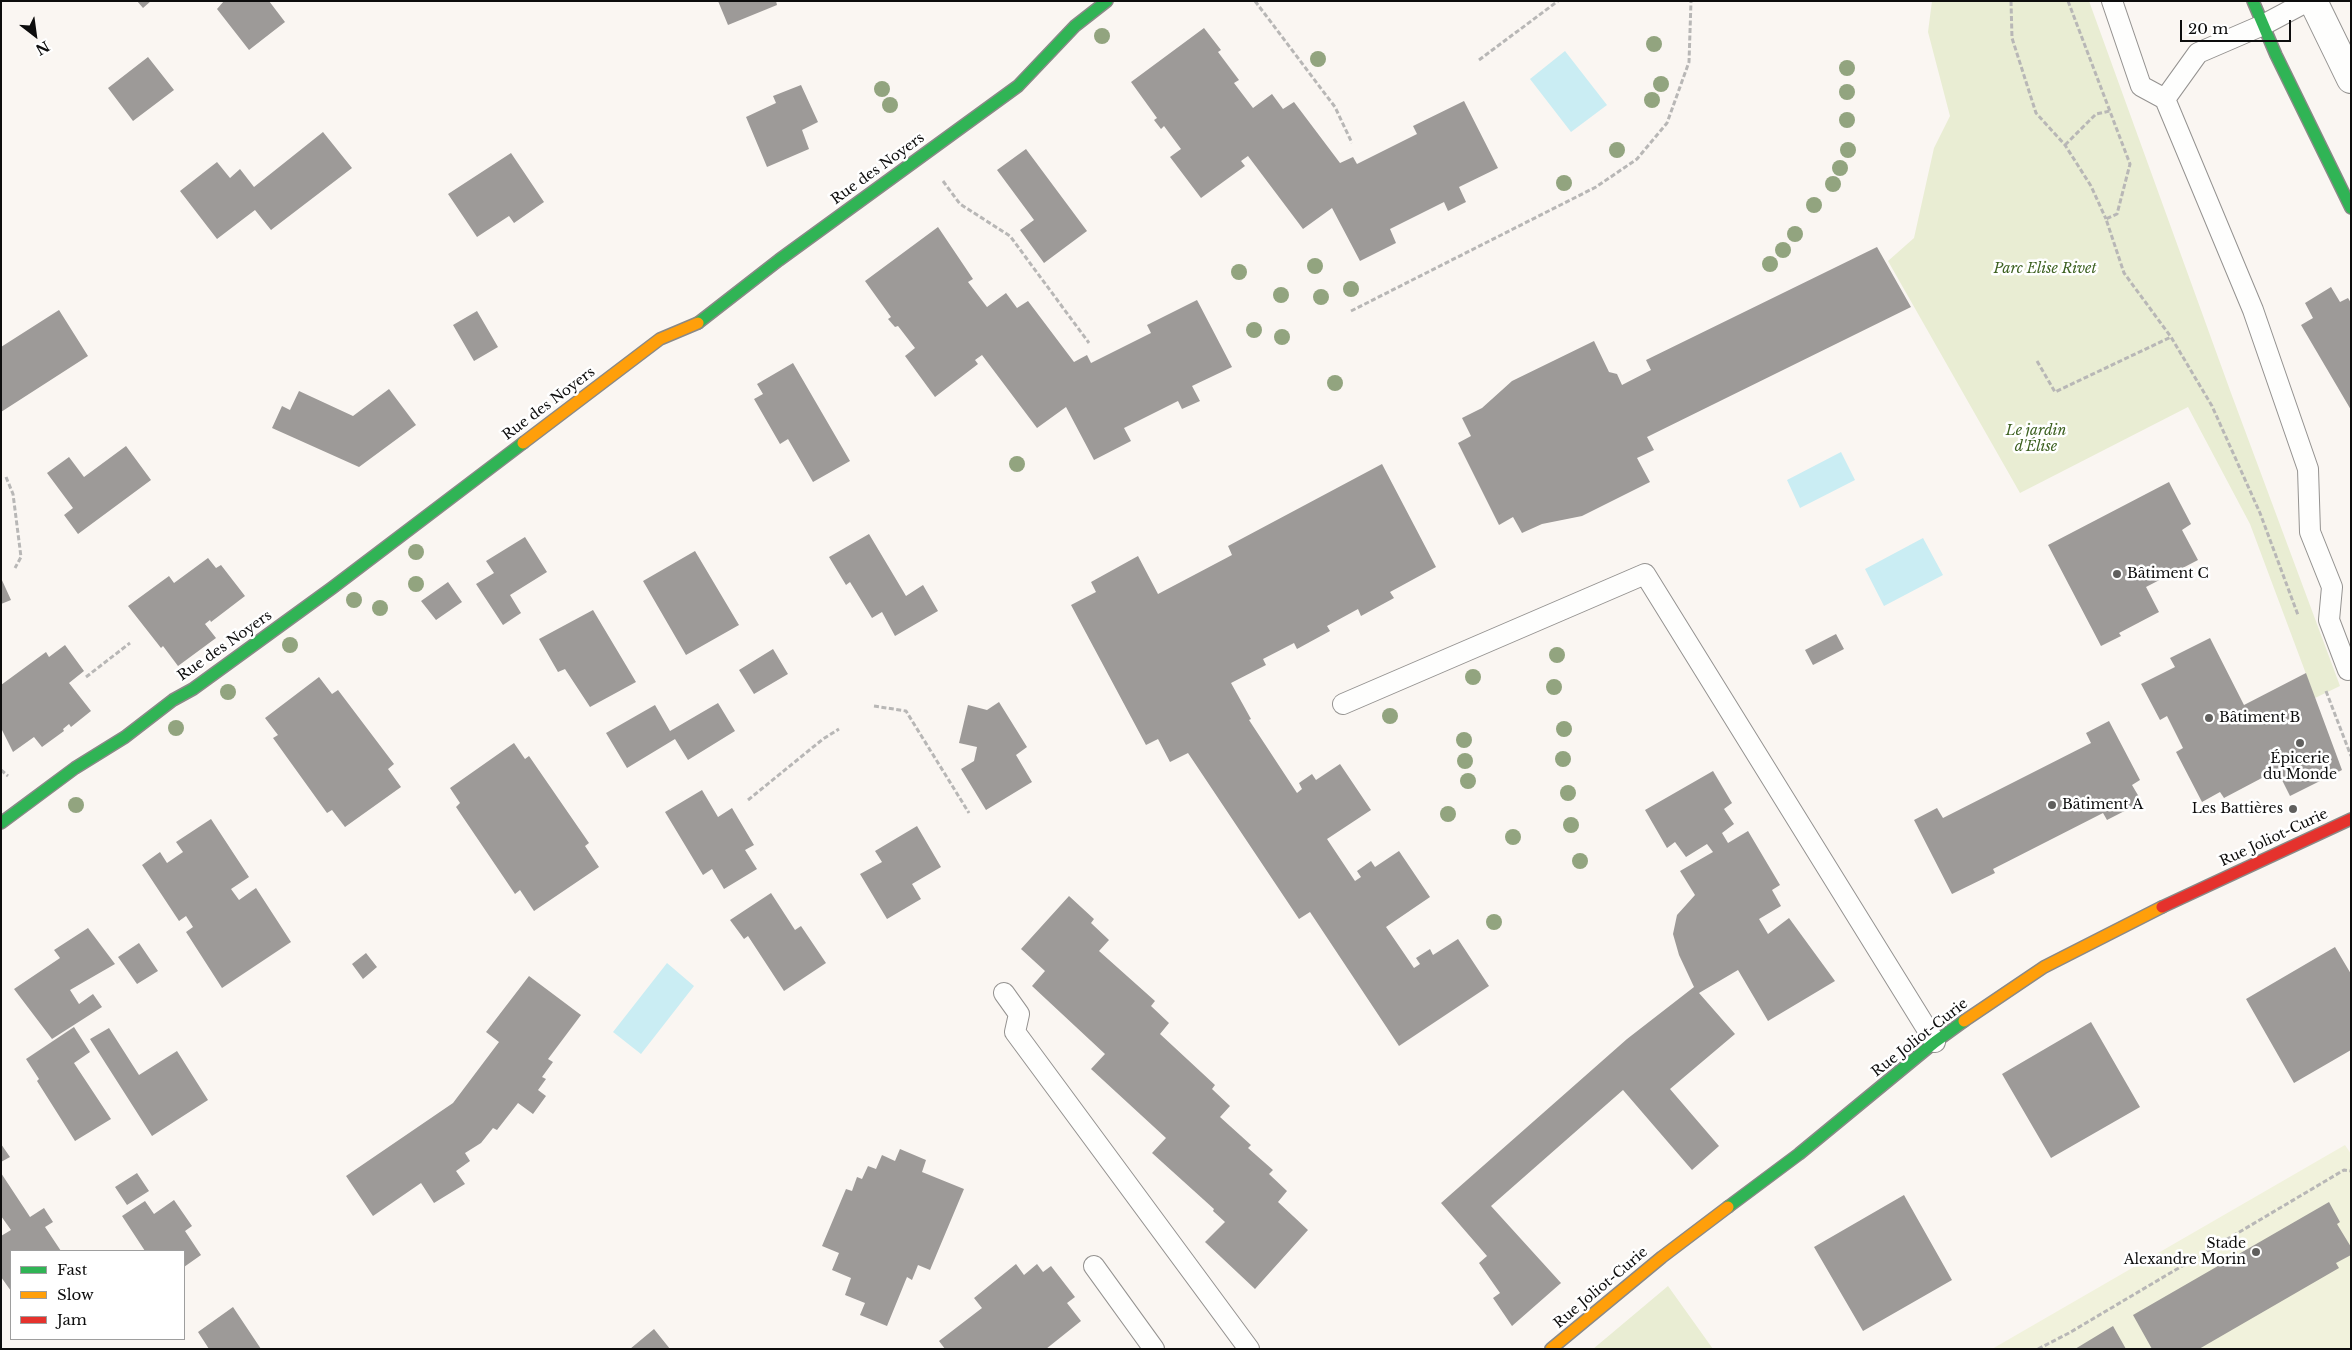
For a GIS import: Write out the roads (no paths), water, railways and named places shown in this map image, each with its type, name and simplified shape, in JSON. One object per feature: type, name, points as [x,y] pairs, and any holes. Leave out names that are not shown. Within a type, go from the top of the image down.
[{"type":"street","name":"Rue des Noyers","points":[[1,823],[75,768],[124,737],[173,700],[193,689],[332,588],[660,339],[702,321],[780,260],[1018,86],[1075,26],[1108,1]]},
{"type":"street","points":[[2253,1],[2351,208]]},
{"type":"street","points":[[2313,1],[2351,79]]},
{"type":"street","name":"Rue Joliot-Curie","points":[[1551,1349],[1662,1257],[1799,1154],[1935,1042],[2044,967],[2152,911],[2351,819]]},
{"type":"lane","points":[[2112,1],[2142,86],[2165,99],[2253,310],[2308,469],[2310,532],[2332,587],[2329,620],[2348,670]]},
{"type":"lane","points":[[2165,99],[2198,53],[2263,25],[2308,1]]},
{"type":"lane","points":[[1343,704],[1646,574],[1935,1042]]},
{"type":"lane","points":[[1004,993],[1019,1014],[1015,1032],[1249,1349]]},
{"type":"lane","points":[[1094,1266],[1154,1349]]},
{"type":"water","points":[[1565,51],[1607,105],[1571,132],[1530,79]]},
{"type":"water","points":[[1841,452],[1855,480],[1800,508],[1787,480]]},
{"type":"water","points":[[1923,538],[1943,575],[1884,606],[1865,569]]},
{"type":"water","points":[[667,963],[694,986],[641,1054],[613,1032]]},
{"type":"place","name":"Bâtiment C","points":[[2117,574]]},
{"type":"place","name":"Bâtiment B","points":[[2209,718]]},
{"type":"place","name":"Épicerie du Monde","points":[[2300,743]]},
{"type":"place","name":"Bâtiment A","points":[[2052,805]]},
{"type":"place","name":"Les Battières","points":[[2293,809]]},
{"type":"place","name":"Stade Alexandre Morin","points":[[2256,1252]]},
{"type":"park label","name":"Parc Elise Rivet","points":[[2045,269]]},
{"type":"park label","name":"Le jardin d'Élise","points":[[2036,440]]}]
